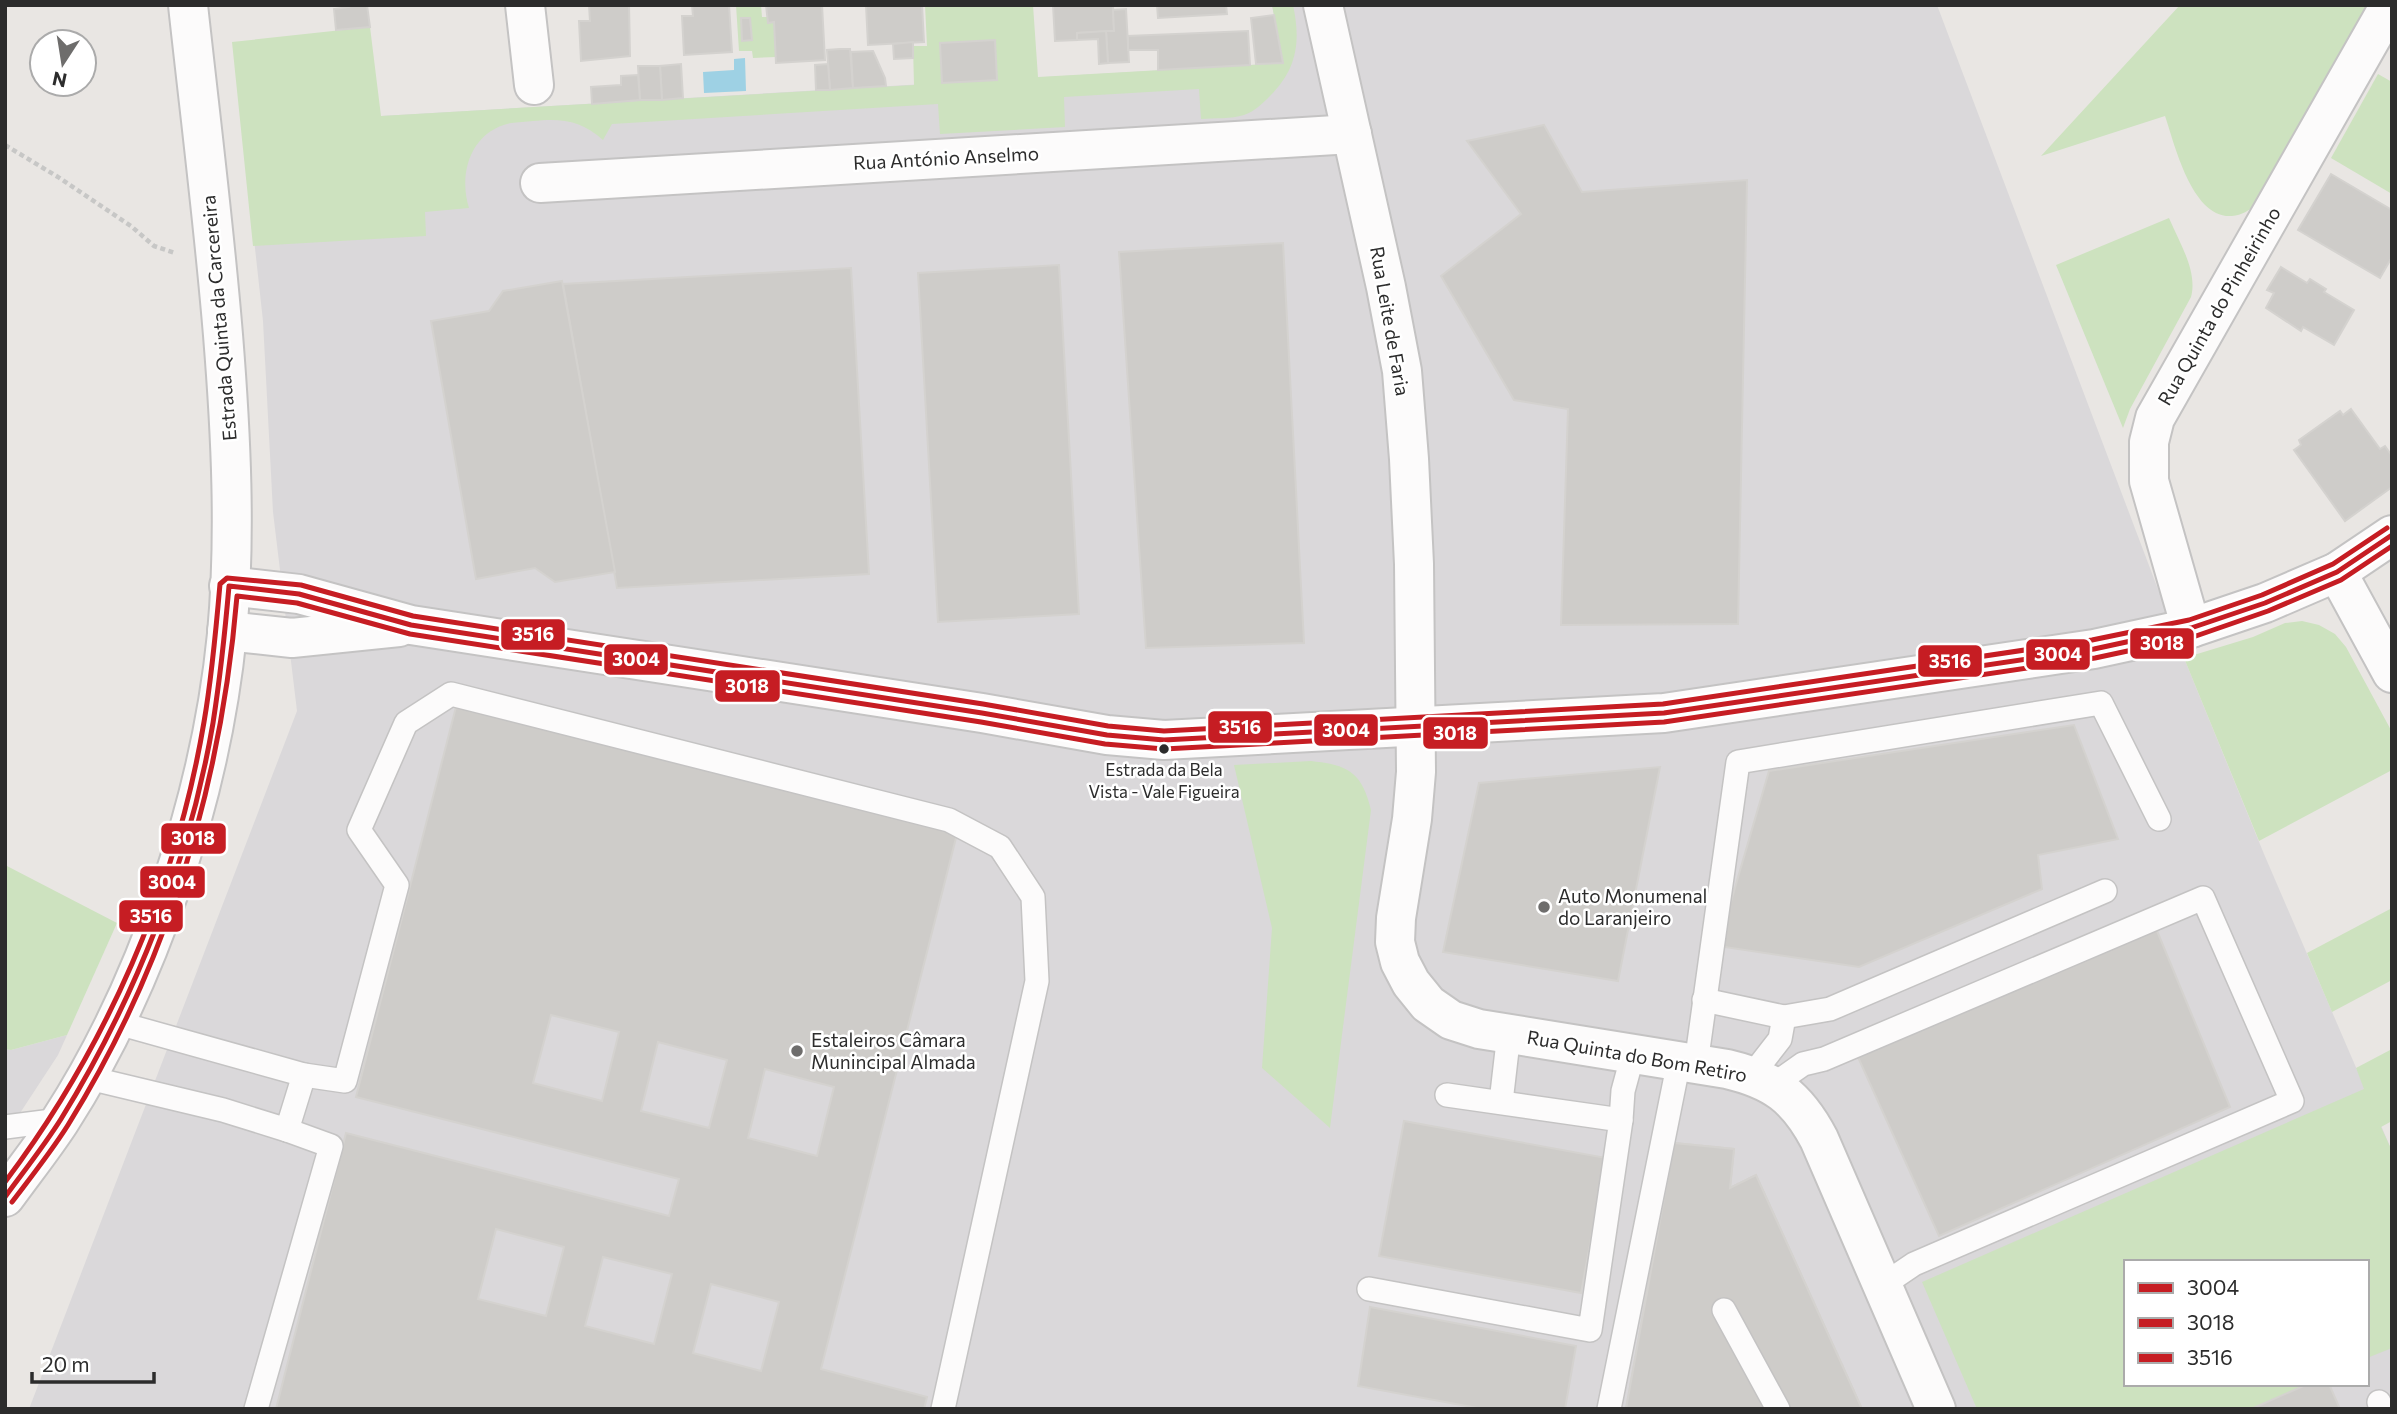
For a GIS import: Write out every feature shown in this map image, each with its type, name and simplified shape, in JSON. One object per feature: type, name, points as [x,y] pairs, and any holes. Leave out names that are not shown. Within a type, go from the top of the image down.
[{"type":"street","name":"Estrada Quinta da Carcereira","points":[[5,1197],[60,1120],[114,1022],[151,939],[178,862],[196,803],[211,736],[227,631],[230,423],[216,259],[188,5]]},
{"type":"street","points":[[525,5],[534,85]]},
{"type":"street","name":"Rua Leite de Faria","points":[[1323,5],[1402,371],[1414,564],[1416,727]]},
{"type":"street","name":"Rua Quinta do Pinheirinho","points":[[2191,628],[2149,481],[2149,442],[2155,418],[2390,5]]},
{"type":"street","name":"Rua António Anselmo","points":[[540,183],[1352,134]]},
{"type":"street","points":[[229,586],[299,593],[411,625],[982,713],[1107,735],[1164,740],[1664,713],[2094,649],[2191,628],[2265,603],[2337,572],[2392,535]]},
{"type":"street","points":[[2337,572],[2392,673]]},
{"type":"street","points":[[227,631],[292,638],[411,625]]},
{"type":"street","name":"Rua Quinta do Bom Retiro","points":[[1416,727],[1412,819],[1396,918],[1395,942],[1400,962],[1410,983],[1428,1004],[1451,1020],[1479,1029],[1688,1063],[1763,1080],[1795,1101],[1809,1120],[1937,1409]]},
{"type":"lane","points":[[114,1022],[304,1075],[345,1081],[397,884],[359,830],[405,723],[451,694],[949,820],[1000,847],[1033,897],[1037,981],[943,1409]]},
{"type":"lane","points":[[1609,1409],[1704,1000],[1738,762],[2101,703],[2158,820]]},
{"type":"lane","points":[[1704,1000],[1784,1017],[1830,1009],[2105,891]]},
{"type":"lane","points":[[1763,1080],[1803,1064],[1824,1059],[2203,898],[2292,1101],[1914,1264],[1883,1285]]},
{"type":"lane","points":[[1763,1080],[1780,1039],[1784,1017]]},
{"type":"lane","points":[[1501,1102],[1509,1033]]},
{"type":"lane","points":[[1369,1289],[1590,1330],[1623,1091],[1633,1054]]},
{"type":"lane","points":[[287,1130],[304,1075]]},
{"type":"lane","points":[[85,1077],[223,1110],[331,1146],[256,1409]]},
{"type":"lane","points":[[1447,1095],[1621,1120]]},
{"type":"lane","points":[[5,1127],[60,1120]]},
{"type":"lane","points":[[1724,1310],[1778,1409]]},
{"type":"path","points":[[5,145],[100,205],[154,246],[183,255],[216,259]]},
{"type":"shaded area","points":[[1272,5],[1937,5],[2184,658],[2264,854],[2392,1151],[2392,1409],[29,1409],[297,711],[273,512],[263,321],[242,130],[381,116],[1283,63]]},
{"type":"shaded area","points":[[67,1035],[58,1055],[5,1136],[5,1049],[11,1050]]},
{"type":"green space","points":[[736,5],[761,5],[762,17],[767,17],[768,23],[774,22],[776,57],[753,58],[752,51],[739,51]]},
{"type":"green space","points":[[925,5],[1033,5],[1038,77],[1283,63],[1272,5],[1293,5],[1297,31],[1295,54],[1286,76],[1270,96],[1251,112],[1228,118],[1201,119],[1199,89],[1064,97],[1065,127],[940,134],[938,104],[612,124],[603,140],[587,128],[570,122],[553,120],[511,123],[486,135],[471,155],[465,181],[469,208],[425,212],[426,236],[253,246],[232,42],[370,27],[381,116],[914,85],[913,46],[927,46]]},
{"type":"green space","points":[[2180,5],[2369,5],[2256,204],[2239,215],[2218,214],[2206,206],[2196,193],[2180,161],[2165,116],[2041,156]]},
{"type":"green space","points":[[2378,74],[2392,82],[2392,194],[2331,158]]},
{"type":"green space","points":[[2169,218],[2190,267],[2191,297],[2130,409],[2123,428],[2056,265]]},
{"type":"green space","points":[[2302,621],[2319,625],[2335,634],[2346,647],[2392,732],[2392,770],[2259,841],[2184,658],[2253,637],[2285,623]]},
{"type":"green space","points":[[1311,761],[1335,765],[1352,773],[1363,787],[1371,810],[1330,1128],[1262,1068],[1272,928],[1234,765]]},
{"type":"green space","points":[[5,865],[117,923],[67,1035],[11,1050],[5,1049]]},
{"type":"green space","points":[[2392,908],[2392,980],[2332,1012],[2307,953]]},
{"type":"green space","points":[[2392,1049],[2392,1121],[2381,1127],[2392,1151],[2392,1348],[2369,1357],[2369,1260],[2124,1260],[2124,1386],[2303,1386],[2251,1409],[1977,1409],[1922,1282],[2364,1089],[2356,1068]]},
{"type":"water","points":[[745,58],[746,91],[704,93],[703,72],[734,70],[734,59]]},
{"type":"building","points":[[348,5],[367,5],[370,27],[336,30],[334,9],[349,7]]},
{"type":"building","points":[[589,5],[629,5],[630,56],[581,61],[579,21],[590,21]]},
{"type":"building","points":[[692,5],[729,5],[732,52],[684,55],[682,16],[693,16]]},
{"type":"building","points":[[766,5],[822,5],[825,60],[776,63],[774,22],[768,23]]},
{"type":"building","points":[[866,5],[922,5],[924,42],[868,45]]},
{"type":"building","points":[[1053,5],[1113,5],[1114,31],[1077,33],[1077,40],[1055,41]]},
{"type":"building","points":[[1157,5],[1226,5],[1227,14],[1158,18]]},
{"type":"building","points":[[1126,9],[1129,62],[1108,63],[1106,31],[1114,31],[1113,10]]},
{"type":"building","points":[[1274,15],[1283,63],[1256,64],[1251,18]]},
{"type":"building","points":[[741,18],[750,18],[752,40],[742,41]]},
{"type":"building","points":[[1106,31],[1108,63],[1099,64],[1098,39],[1077,40],[1077,33]]},
{"type":"building","points":[[1248,31],[1250,65],[1158,70],[1158,50],[1128,50],[1128,36]]},
{"type":"building","points":[[995,40],[997,80],[942,83],[940,43]]},
{"type":"building","points":[[913,42],[913,58],[894,59],[893,44]]},
{"type":"building","points":[[850,49],[853,88],[830,90],[827,50]]},
{"type":"building","points":[[873,51],[886,86],[853,88],[851,52]]},
{"type":"building","points":[[681,64],[683,98],[662,100],[660,66]]},
{"type":"building","points":[[828,64],[830,90],[816,90],[815,65]]},
{"type":"building","points":[[638,66],[660,66],[662,100],[640,100]]},
{"type":"building","points":[[638,75],[640,100],[592,104],[591,87],[621,85],[621,76]]},
{"type":"building","points":[[1544,125],[1582,192],[1747,180],[1738,624],[1561,625],[1568,409],[1514,400],[1441,276],[1521,214],[1467,141]]},
{"type":"building","points":[[2331,174],[2392,210],[2392,257],[2380,278],[2298,230]]},
{"type":"building","points":[[1283,243],[1304,643],[1146,648],[1119,252]]},
{"type":"building","points":[[1059,265],[1079,614],[938,622],[918,273]]},
{"type":"building","points":[[2281,267],[2307,283],[2310,279],[2326,289],[2324,292],[2354,310],[2334,345],[2303,327],[2301,331],[2266,308],[2274,293],[2267,290]]},
{"type":"building","points":[[851,268],[869,574],[617,588],[563,284]]},
{"type":"building","points":[[562,281],[615,572],[555,582],[535,568],[476,579],[431,321],[489,311],[503,291]]},
{"type":"building","points":[[2351,409],[2380,449],[2385,446],[2392,456],[2392,487],[2345,521],[2294,450],[2301,445],[2299,440],[2340,411],[2343,415]]},
{"type":"building","name":"Estaleiros Câmara Munincipal Almada","points":[[457,703],[958,830],[821,1369],[927,1397],[924,1409],[276,1409],[346,1133],[669,1216],[679,1179],[356,1097]],"holes":[[[551,1015],[619,1032],[602,1101],[533,1083]],[[658,1042],[727,1060],[709,1128],[641,1111]],[[765,1069],[834,1087],[817,1156],[748,1138]],[[496,1229],[564,1247],[546,1316],[478,1299]],[[603,1257],[672,1274],[654,1344],[585,1326]],[[711,1284],[779,1302],[761,1371],[693,1353]]]},
{"type":"building","points":[[2074,725],[2118,839],[2038,855],[2042,889],[1859,967],[1718,946],[1769,771]]},
{"type":"building","points":[[1660,767],[1618,981],[1443,952],[1479,783]]},
{"type":"building","points":[[2155,926],[2230,1107],[1939,1236],[1857,1055]]},
{"type":"building","points":[[1404,1121],[1606,1158],[1581,1293],[1379,1256]]},
{"type":"building","points":[[1674,1143],[1734,1149],[1730,1188],[1756,1175],[1862,1409],[1786,1409],[1719,1247],[1695,1401],[1733,1409],[1626,1409]]},
{"type":"building","points":[[1674,1143],[1734,1149],[1730,1188],[1756,1175],[1862,1409],[1626,1409]]},
{"type":"building","points":[[1370,1307],[1576,1346],[1565,1409],[1483,1409],[1358,1386]]},
{"type":"building","points":[[2303,1386],[2330,1386],[2340,1409],[2251,1409]]},
{"type":"transit line","name":"3516","points":[[5,1182],[75,1077],[132,964],[155,905],[192,784],[209,688],[220,584],[227,578],[301,585],[413,616],[983,704],[1108,726],[1164,731],[1663,704],[2092,640],[2189,620],[2262,595],[2333,564],[2387,528]]},
{"type":"transit line","name":"3004","points":[[5,1197],[54,1129],[88,1073],[113,1026],[156,928],[190,827],[203,775],[216,706],[229,586],[299,594],[411,625],[982,713],[1107,735],[1164,740],[1664,713],[2094,649],[2191,628],[2265,603],[2337,572],[2392,535]]},
{"type":"transit line","name":"3018","points":[[12,1202],[68,1125],[104,1063],[162,936],[203,804],[218,736],[237,596],[297,603],[410,634],[981,722],[1105,744],[1164,749],[1664,722],[2095,658],[2193,637],[2268,611],[2341,580],[2392,546]]},
{"type":"place","name":"Estrada da Bela Vista - Vale Figueira","points":[[1164,749]]},
{"type":"place","name":"Auto Monumenal do Laranjeiro","points":[[1544,907]]},
{"type":"place","name":"Estaleiros Câmara Munincipal Almada","points":[[797,1051]]}]
